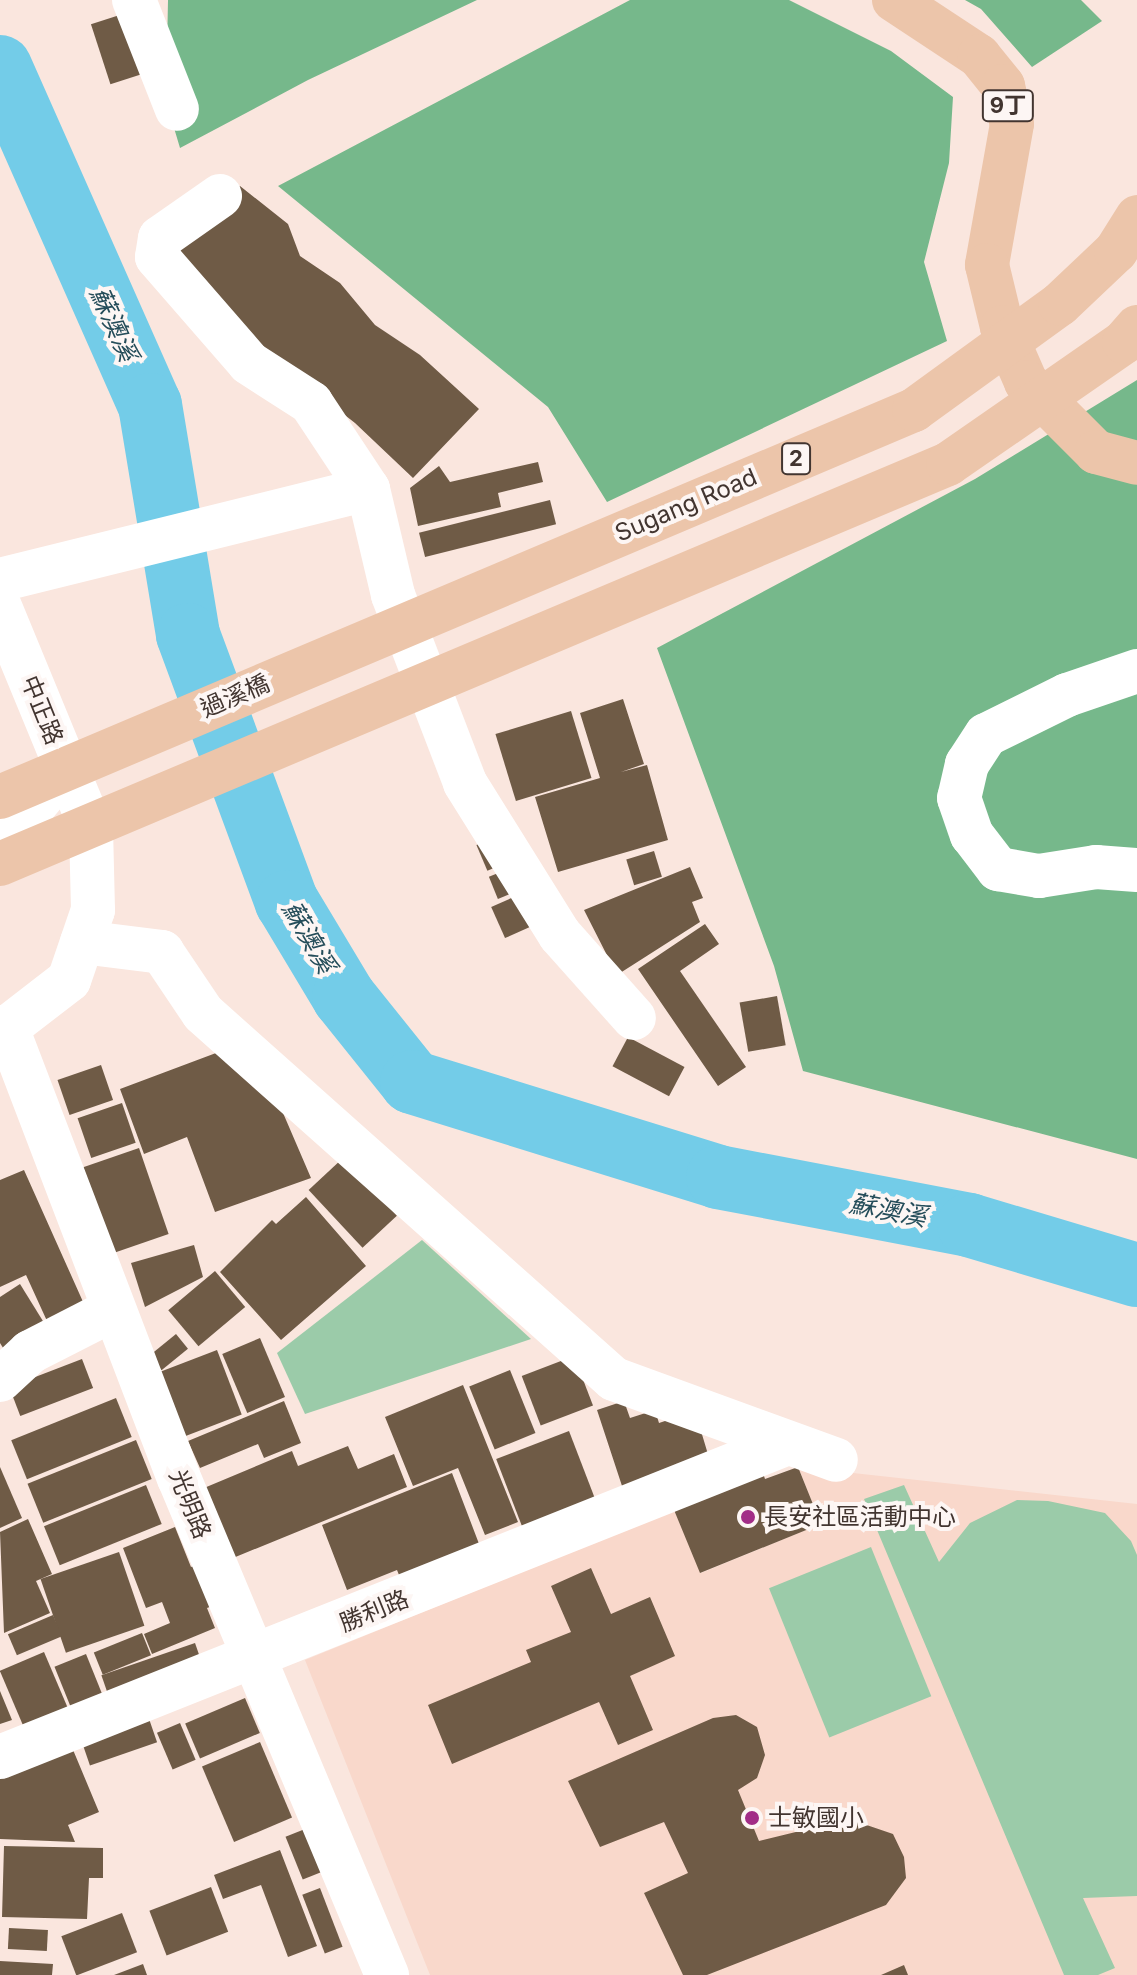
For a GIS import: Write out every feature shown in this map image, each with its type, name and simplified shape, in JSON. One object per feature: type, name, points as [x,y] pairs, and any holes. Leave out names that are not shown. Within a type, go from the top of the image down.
[{"type":"main road","name":"9丁","points":[[894,0],[979,56],[1003,86],[1012,124],[987,265],[1002,327],[1026,382],[1117,457]]},
{"type":"main road","name":"Sugang Road","points":[[404,622],[914,410],[1060,304],[1116,251],[1137,217]]},
{"type":"main road","points":[[0,864],[948,464],[1124,342],[1137,327]]},
{"type":"main road","name":"過溪橋","points":[[65,769],[404,622]]},
{"type":"main road","name":"2","points":[[0,797],[65,769]]},
{"type":"street","points":[[134,0],[177,109]]},
{"type":"street","points":[[220,196],[160,238],[157,257],[249,363],[311,403],[368,489],[424,684],[465,783],[552,922],[634,1018]]},
{"type":"street","points":[[0,580],[368,489]]},
{"type":"street","name":"中正路","points":[[0,607],[91,828]]},
{"type":"street","points":[[1137,671],[1067,695],[986,735],[967,764],[959,798],[972,835],[998,869],[1039,876],[1117,868],[1137,846]]},
{"type":"street","points":[[0,847],[65,769]]},
{"type":"street","points":[[4,1027],[69,980],[93,910],[91,828]]},
{"type":"street","points":[[82,942],[162,952],[203,1013],[614,1379],[836,1460]]},
{"type":"street","name":"光明路","points":[[4,1027],[112,1310],[387,1975]]},
{"type":"street","points":[[0,1380],[30,1352],[112,1310]]},
{"type":"street","name":"勝利路","points":[[0,1757],[255,1659],[788,1443]]},
{"type":"shaded area","name":"士敏國小","points":[[798,1467],[1137,1504],[1137,1975],[430,1975],[305,1660],[674,1510],[701,1573],[821,1524]]},
{"type":"green space","points":[[168,0],[477,0],[308,80],[180,148],[166,101]]},
{"type":"green space","points":[[630,0],[789,0],[891,51],[953,97],[949,163],[924,262],[947,341],[607,502],[548,407],[278,186]]},
{"type":"green space","points":[[965,0],[1081,0],[1102,21],[1032,67],[981,9]]},
{"type":"green space","points":[[1137,380],[1137,1159],[803,1071],[774,966],[657,648],[975,479]]},
{"type":"green space","points":[[422,1240],[531,1339],[305,1414],[277,1353]]},
{"type":"green space","points":[[904,1485],[939,1562],[970,1523],[1017,1500],[1048,1501],[1105,1513],[1131,1541],[1137,1555],[1137,1896],[1083,1898],[1115,1968],[1098,1975],[1064,1975],[864,1499]]},
{"type":"green space","points":[[871,1547],[931,1696],[829,1737],[769,1588]]},
{"type":"building","points":[[129,12],[148,72],[110,84],[91,24]]},
{"type":"building","points":[[240,186],[288,224],[300,256],[340,283],[375,325],[420,355],[479,409],[413,478],[355,423],[251,342],[167,252]]},
{"type":"building","points":[[538,462],[543,482],[498,493],[501,507],[418,526],[410,488],[439,466],[450,482]]},
{"type":"building","points":[[550,500],[556,524],[425,557],[419,533]]},
{"type":"building","points":[[623,699],[644,764],[621,772],[647,765],[668,840],[558,872],[535,797],[600,778],[580,713]]},
{"type":"building","points":[[571,711],[591,778],[516,801],[495,734]]},
{"type":"building","points":[[493,838],[504,864],[487,871],[476,845]]},
{"type":"building","points":[[654,851],[662,877],[634,885],[626,859]]},
{"type":"building","points":[[513,867],[522,889],[498,899],[489,877]]},
{"type":"building","points":[[690,867],[703,898],[692,902],[700,922],[617,975],[584,910]]},
{"type":"building","points":[[525,892],[539,923],[505,938],[491,907]]},
{"type":"building","points":[[705,924],[719,944],[680,971],[746,1067],[718,1086],[638,969]]},
{"type":"building","points":[[777,996],[786,1045],[748,1052],[740,1003]]},
{"type":"building","points":[[628,1037],[685,1067],[669,1096],[613,1066]]},
{"type":"building","points":[[232,1047],[271,1085],[311,1178],[215,1212],[187,1137],[144,1154],[120,1089]]},
{"type":"building","points":[[101,1065],[113,1100],[70,1115],[58,1080]]},
{"type":"building","points":[[122,1103],[136,1143],[91,1158],[78,1118]]},
{"type":"building","points":[[139,1148],[169,1234],[113,1253],[83,1167]]},
{"type":"building","points":[[343,1158],[397,1216],[363,1248],[309,1190]]},
{"type":"building","points":[[24,1170],[84,1304],[47,1321],[26,1275],[0,1287],[0,1180]]},
{"type":"building","points":[[306,1197],[366,1266],[281,1340],[220,1272],[272,1220],[276,1224]]},
{"type":"building","points":[[194,1245],[203,1277],[145,1307],[131,1263]]},
{"type":"building","points":[[215,1271],[245,1307],[198,1346],[168,1310]]},
{"type":"building","points":[[20,1284],[46,1326],[5,1351],[0,1343],[0,1297]]},
{"type":"building","points":[[176,1334],[188,1349],[162,1370],[150,1355]]},
{"type":"building","points":[[260,1338],[285,1397],[247,1413],[222,1354]]},
{"type":"building","points":[[217,1350],[242,1414],[173,1441],[148,1377]]},
{"type":"building","points":[[574,1356],[593,1405],[541,1426],[522,1376]]},
{"type":"building","points":[[82,1359],[93,1388],[20,1416],[9,1387]]},
{"type":"building","points":[[510,1370],[535,1433],[495,1450],[469,1386]]},
{"type":"building","points":[[463,1385],[518,1522],[485,1535],[458,1468],[413,1486],[385,1417]]},
{"type":"building","points":[[116,1398],[132,1437],[27,1479],[11,1440]]},
{"type":"building","points":[[284,1401],[301,1443],[264,1458],[258,1444],[200,1468],[188,1441]]},
{"type":"building","points":[[624,1401],[630,1418],[655,1410],[659,1423],[695,1411],[710,1461],[623,1489],[597,1410]]},
{"type":"building","points":[[569,1431],[597,1504],[524,1532],[496,1459]]},
{"type":"building","points":[[136,1440],[152,1479],[43,1523],[28,1484]]},
{"type":"building","points":[[348,1446],[358,1469],[394,1454],[407,1487],[233,1558],[204,1488],[292,1451],[298,1466]]},
{"type":"building","points":[[0,1467],[22,1518],[0,1528]]},
{"type":"building","name":"長安社區活動中心","points":[[798,1467],[821,1524],[700,1573],[674,1510],[763,1473],[765,1479]]},
{"type":"building","points":[[452,1473],[481,1549],[401,1580],[397,1570],[347,1590],[322,1525]]},
{"type":"building","points":[[146,1485],[162,1524],[60,1565],[44,1526]]},
{"type":"building","points":[[28,1519],[52,1574],[36,1581],[50,1613],[4,1633],[0,1532]]},
{"type":"building","points":[[175,1527],[191,1567],[201,1563],[218,1604],[207,1608],[215,1628],[152,1654],[144,1634],[170,1623],[162,1602],[146,1608],[123,1548]]},
{"type":"building","points":[[119,1552],[144,1626],[66,1653],[41,1579]]},
{"type":"building","points":[[591,1568],[611,1614],[650,1597],[675,1656],[630,1676],[653,1730],[618,1745],[599,1702],[452,1764],[428,1705],[531,1662],[526,1650],[571,1632],[551,1586]]},
{"type":"building","points":[[53,1615],[62,1636],[17,1655],[8,1634]]},
{"type":"building","points":[[142,1633],[151,1655],[103,1675],[94,1652]]},
{"type":"building","points":[[195,1643],[202,1663],[108,1695],[101,1675]]},
{"type":"building","points":[[44,1652],[68,1709],[24,1728],[0,1671]]},
{"type":"building","points":[[86,1654],[105,1702],[74,1715],[54,1667]]},
{"type":"building","points":[[0,1691],[12,1720],[0,1724]]},
{"type":"building","points":[[245,1698],[260,1733],[200,1758],[185,1723]]},
{"type":"building","points":[[147,1713],[157,1742],[90,1765],[80,1736]]},
{"type":"building","points":[[736,1715],[757,1727],[765,1755],[757,1778],[738,1790],[759,1841],[849,1819],[893,1834],[904,1857],[906,1878],[886,1905],[707,1975],[683,1975],[644,1893],[688,1873],[664,1822],[600,1847],[568,1781],[713,1718]]},
{"type":"building","points":[[180,1723],[196,1760],[173,1770],[157,1733]]},
{"type":"building","points":[[260,1742],[292,1817],[234,1842],[202,1767]]},
{"type":"building","points":[[71,1745],[99,1812],[68,1825],[75,1842],[0,1839],[0,1774]]},
{"type":"building","points":[[305,1829],[322,1872],[303,1880],[286,1837]]},
{"type":"building","points":[[4,1846],[103,1848],[103,1878],[89,1878],[87,1919],[2,1917]]},
{"type":"building","points":[[280,1850],[317,1946],[288,1957],[261,1885],[223,1899],[214,1875]]},
{"type":"building","points":[[211,1887],[228,1932],[167,1955],[149,1911]]},
{"type":"building","points":[[320,1888],[343,1947],[325,1954],[302,1895]]},
{"type":"building","points":[[122,1913],[137,1952],[76,1975],[61,1936]]},
{"type":"building","points":[[9,1928],[48,1930],[47,1951],[8,1949]]},
{"type":"building","points":[[0,1961],[53,1964],[52,1975],[0,1975]]},
{"type":"building","points":[[143,1964],[147,1975],[114,1975]]},
{"type":"building","points":[[904,1965],[908,1975],[881,1975]]},
{"type":"waterway","name":"蘇澳溪","points":[[0,67],[150,405],[188,635],[287,902],[344,997],[412,1082],[718,1177],[969,1225],[1137,1275]]},
{"type":"place","name":"長安社區活動中心","points":[[748,1517]]},
{"type":"place","name":"士敏國小","points":[[752,1818]]}]
